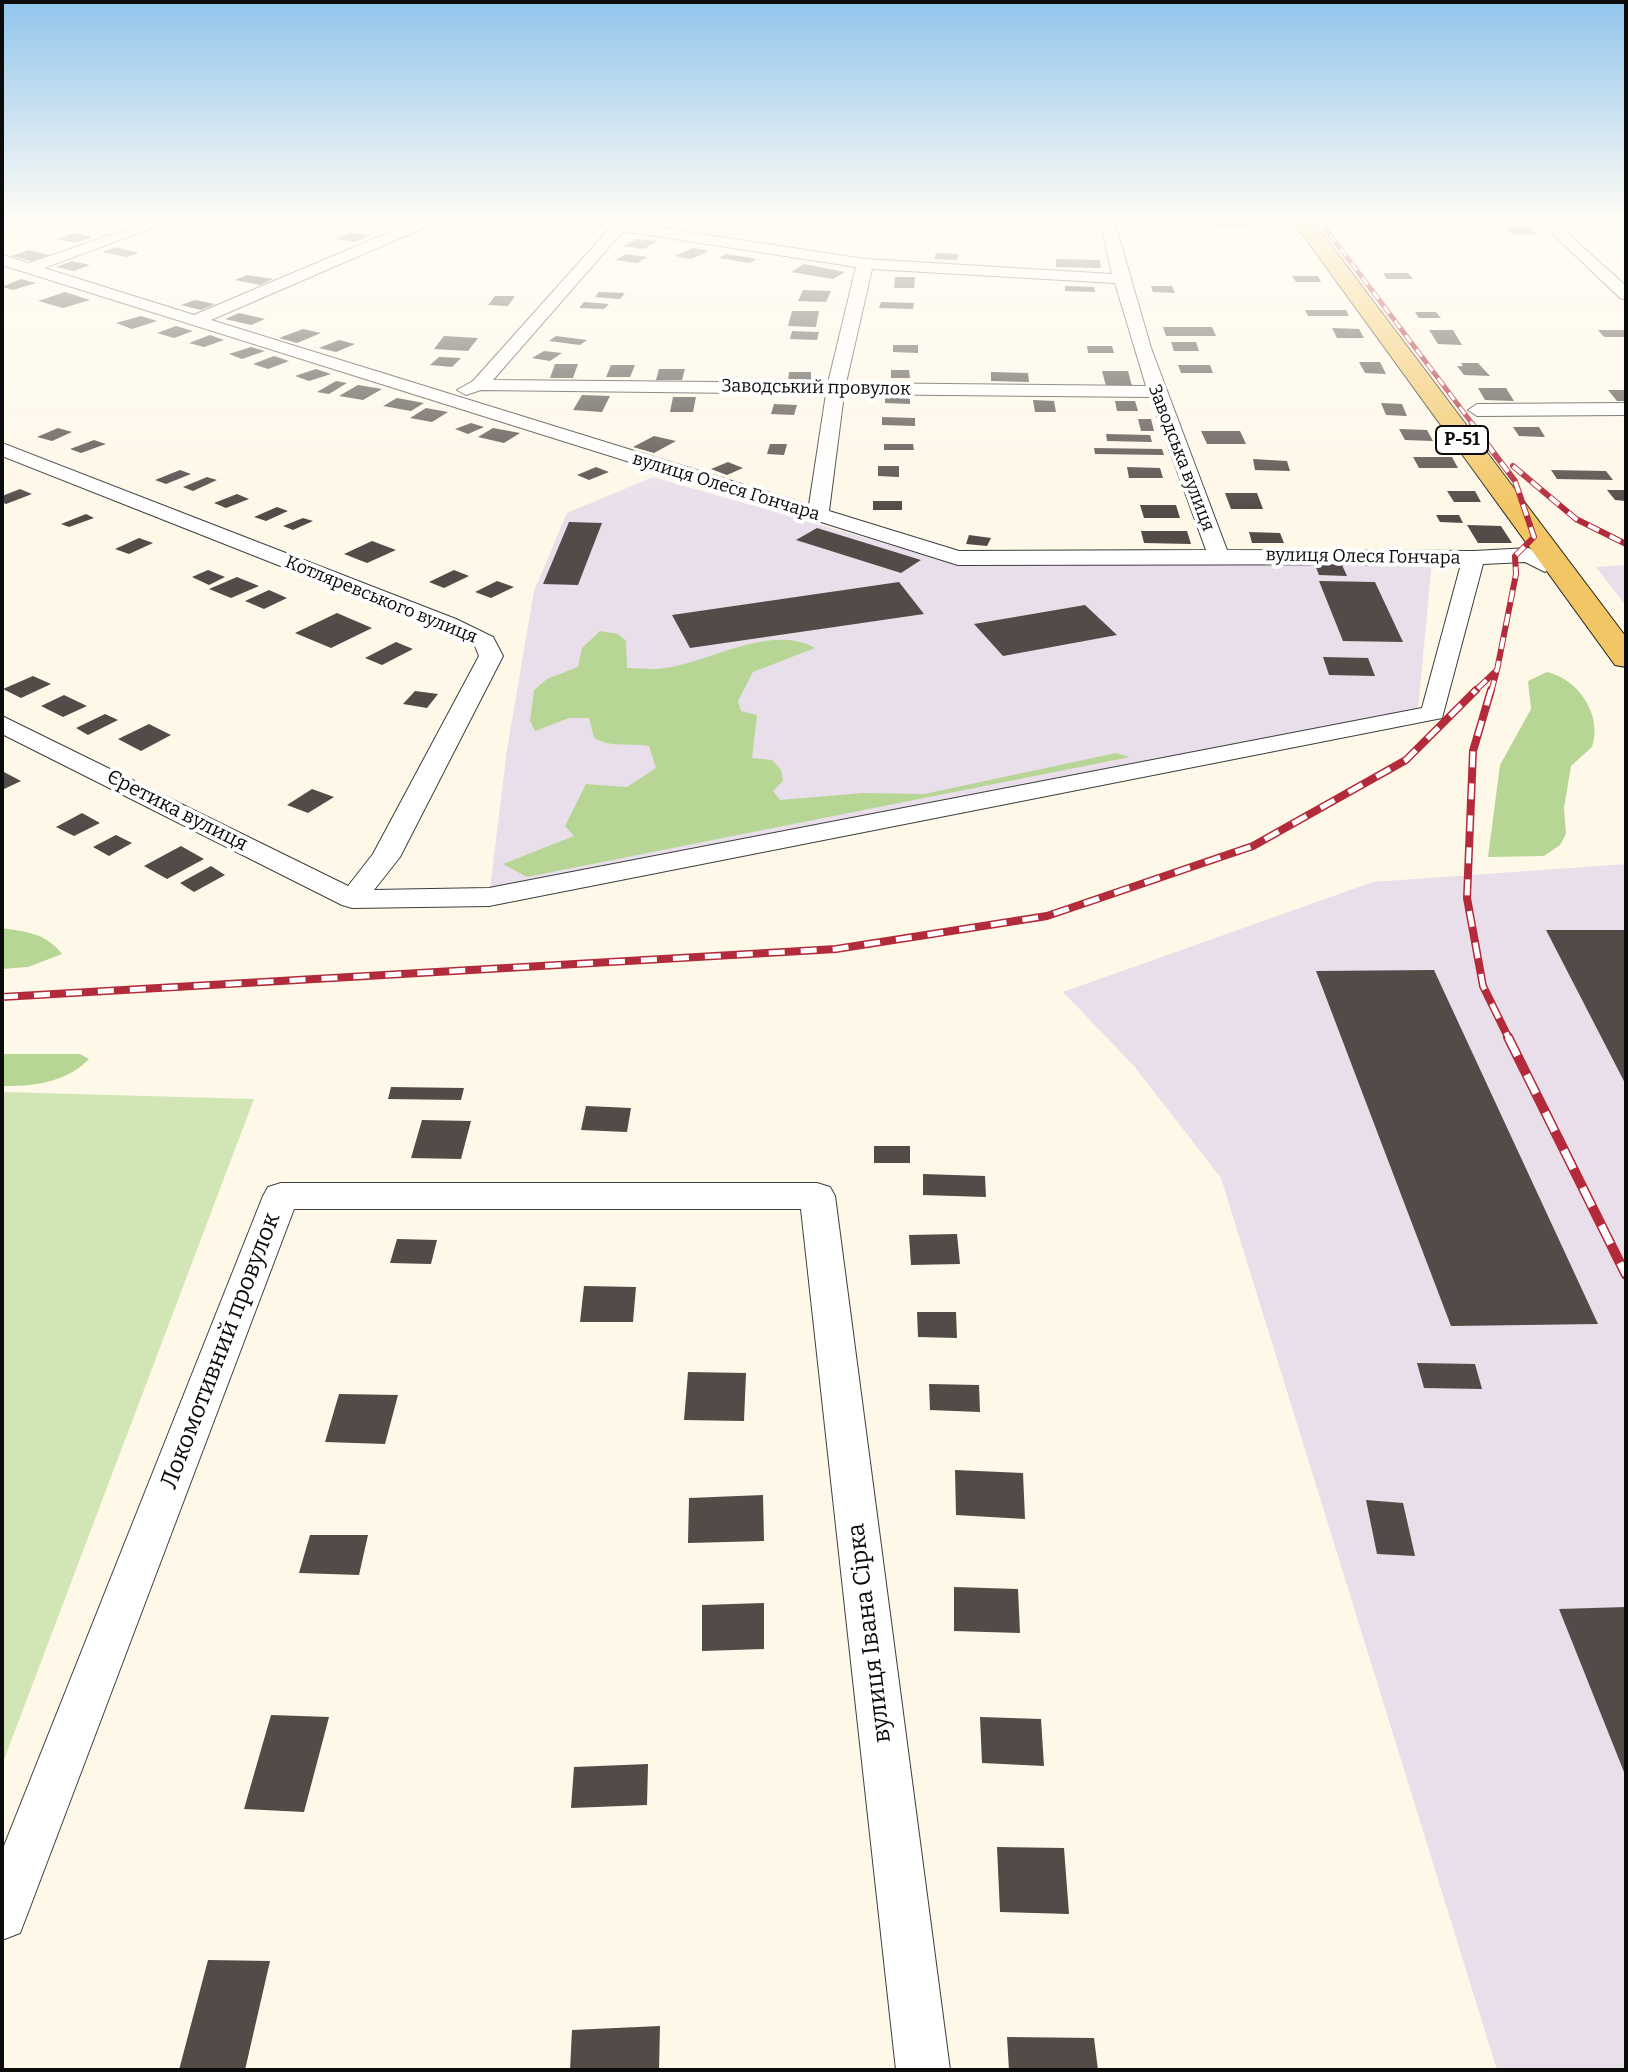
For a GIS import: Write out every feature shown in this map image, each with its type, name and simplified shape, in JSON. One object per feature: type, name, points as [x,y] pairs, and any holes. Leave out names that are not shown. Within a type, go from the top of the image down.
[{"type":"main road","name":"Р-51","points":[[1374,317],[1626,658]]},
{"type":"street","name":"вулиця Олеся Гончара","points":[[190,317],[958,558],[1474,558],[1529,555],[1545,565]]},
{"type":"street","points":[[198,319],[203,317]]},
{"type":"street","points":[[445,399],[479,385],[541,317]]},
{"type":"street","points":[[818,516],[836,388],[853,317]]},
{"type":"street","name":"Заводська вулиця","points":[[1131,317],[1154,392],[1219,556]]},
{"type":"street","name":"Заводський провулок","points":[[479,385],[1154,392]]},
{"type":"street","points":[[1477,410],[1626,409]]},
{"type":"street","name":"Котляревського вулиця","points":[[2,449],[448,624],[485,642],[491,656],[386,857],[352,899]]},
{"type":"street","points":[[352,899],[489,897],[1433,713],[1474,558]]},
{"type":"street","name":"Єретика вулиця","points":[[2,724],[352,899]]},
{"type":"street","name":"Локомотивний провулок","points":[[2,1915],[281,1196],[817,1196]]},
{"type":"street","name":"вулиця Івана Сірка","points":[[817,1196],[923,2070]]},
{"type":"shaded area","points":[[653,477],[960,565],[1432,562],[1418,709],[489,897],[507,750],[534,591],[567,513]]},
{"type":"shaded area","points":[[1626,565],[1626,606],[1596,567]]},
{"type":"shaded area","points":[[1626,864],[1626,2070],[1497,2070],[1221,1178],[1134,1066],[1063,992],[1373,882]]},
{"type":"green space","points":[[600,631],[618,634],[626,641],[627,668],[665,668],[760,642],[798,641],[815,648],[753,672],[738,701],[741,711],[757,715],[752,758],[772,760],[781,770],[783,781],[773,791],[780,800],[863,793],[924,794],[1116,753],[1130,757],[527,877],[503,864],[574,836],[565,826],[586,784],[627,787],[656,768],[649,746],[614,744],[594,738],[589,718],[569,718],[535,731],[530,721],[534,690],[547,679],[578,667],[582,648]]},
{"type":"green space","points":[[1547,672],[1578,690],[1591,711],[1594,723],[1592,747],[1571,766],[1564,808],[1566,834],[1560,845],[1544,856],[1488,857],[1500,765],[1531,709],[1528,681]]},
{"type":"green space","points":[[2,928],[43,938],[62,954],[28,967],[2,969]]},
{"type":"green space","points":[[2,1054],[80,1054],[89,1059],[70,1073],[49,1082],[2,1086]]},
{"type":"green space","points":[[2,1092],[254,1099],[2,1765]]},
{"type":"building","points":[[139,317],[157,321],[132,329],[116,323]]},
{"type":"building","points":[[255,317],[265,319],[251,325],[225,319]]},
{"type":"building","points":[[790,317],[818,317],[816,327],[788,326]]},
{"type":"building","points":[[176,326],[193,331],[174,338],[157,333]]},
{"type":"building","points":[[1163,327],[1212,327],[1216,336],[1166,336]]},
{"type":"building","points":[[1332,328],[1359,329],[1364,338],[1337,338]]},
{"type":"building","points":[[303,329],[321,333],[297,343],[279,338]]},
{"type":"building","points":[[1429,330],[1453,330],[1462,345],[1438,344]]},
{"type":"building","points":[[1598,330],[1626,330],[1626,337],[1604,337]]},
{"type":"building","points":[[792,331],[819,332],[817,340],[790,339]]},
{"type":"building","points":[[210,335],[224,340],[204,347],[189,343]]},
{"type":"building","points":[[444,336],[478,338],[468,351],[434,349]]},
{"type":"building","points":[[556,336],[587,340],[580,345],[549,341]]},
{"type":"building","points":[[339,340],[355,344],[336,352],[319,348]]},
{"type":"building","points":[[1171,342],[1196,342],[1199,351],[1174,351]]},
{"type":"building","points":[[893,345],[918,345],[918,353],[893,352]]},
{"type":"building","points":[[1087,346],[1112,346],[1114,353],[1088,353]]},
{"type":"building","points":[[251,347],[265,351],[242,359],[229,354]]},
{"type":"building","points":[[544,351],[562,353],[550,361],[532,358]]},
{"type":"building","points":[[274,356],[289,361],[268,369],[253,364]]},
{"type":"building","points":[[439,357],[461,358],[452,367],[430,365]]},
{"type":"building","points":[[1359,362],[1380,362],[1386,374],[1365,373]]},
{"type":"building","points":[[1461,363],[1478,363],[1490,376],[1464,375],[1457,366],[1463,366]]},
{"type":"building","points":[[555,364],[578,364],[573,378],[550,378]]},
{"type":"building","points":[[611,365],[635,365],[630,377],[606,377]]},
{"type":"building","points":[[1178,365],[1210,365],[1213,373],[1181,373]]},
{"type":"building","points":[[316,369],[331,374],[309,381],[295,376]]},
{"type":"building","points":[[659,369],[685,369],[682,380],[656,380]]},
{"type":"building","points":[[891,370],[909,370],[910,378],[891,378]]},
{"type":"building","points":[[1102,371],[1128,371],[1132,386],[1106,386]]},
{"type":"building","points":[[789,372],[811,372],[811,381],[788,381]]},
{"type":"building","points":[[991,372],[1028,373],[1029,382],[991,381]]},
{"type":"building","points":[[336,381],[347,383],[329,394],[317,392]]},
{"type":"building","points":[[358,385],[382,389],[363,400],[339,396]]},
{"type":"building","points":[[1478,388],[1506,388],[1514,401],[1485,400]]},
{"type":"building","points":[[1608,390],[1626,390],[1626,401],[1617,401]]},
{"type":"building","points":[[582,395],[610,396],[602,412],[573,410]]},
{"type":"building","points":[[673,397],[696,397],[693,412],[670,412]]},
{"type":"building","points":[[397,398],[424,403],[411,411],[383,406]]},
{"type":"building","points":[[885,398],[910,398],[910,404],[885,403]]},
{"type":"building","points":[[1033,400],[1054,401],[1056,412],[1035,412]]},
{"type":"building","points":[[1115,401],[1135,401],[1138,411],[1117,411]]},
{"type":"building","points":[[1381,403],[1402,404],[1407,416],[1386,415]]},
{"type":"building","points":[[774,404],[797,405],[794,415],[771,414]]},
{"type":"building","points":[[426,408],[448,412],[432,422],[410,418]]},
{"type":"building","points":[[882,417],[915,418],[915,426],[882,425]]},
{"type":"building","points":[[1138,419],[1151,419],[1154,431],[1141,431]]},
{"type":"building","points":[[471,423],[484,427],[468,434],[455,429]]},
{"type":"building","points":[[1513,427],[1539,427],[1545,437],[1519,436]]},
{"type":"building","points":[[58,428],[72,432],[52,441],[37,437]]},
{"type":"building","points":[[493,428],[520,433],[504,443],[478,437]]},
{"type":"building","points":[[1399,429],[1427,430],[1433,441],[1405,440]]},
{"type":"building","points":[[1201,431],[1240,431],[1246,444],[1207,444]]},
{"type":"building","points":[[1106,434],[1150,435],[1152,442],[1107,441]]},
{"type":"building","points":[[654,436],[676,441],[654,453],[633,447]]},
{"type":"building","points":[[94,440],[106,444],[81,453],[70,449]]},
{"type":"building","points":[[770,444],[787,444],[784,455],[767,454]]},
{"type":"building","points":[[884,444],[913,444],[914,450],[884,450]]},
{"type":"building","points":[[1094,448],[1162,449],[1164,455],[1095,454]]},
{"type":"building","points":[[1413,457],[1452,457],[1458,468],[1419,468]]},
{"type":"building","points":[[1253,459],[1287,461],[1290,471],[1255,470]]},
{"type":"building","points":[[728,462],[743,468],[727,475],[711,469]]},
{"type":"building","points":[[878,466],[899,466],[899,477],[878,476]]},
{"type":"building","points":[[596,467],[609,472],[589,480],[577,475]]},
{"type":"building","points":[[1127,467],[1160,468],[1163,478],[1129,478]]},
{"type":"building","points":[[180,470],[191,474],[166,484],[155,480]]},
{"type":"building","points":[[1551,470],[1606,471],[1613,480],[1557,479]]},
{"type":"building","points":[[207,477],[217,480],[193,491],[183,487]]},
{"type":"building","points":[[20,489],[32,494],[6,504],[2,502],[2,496]]},
{"type":"building","points":[[1607,490],[1626,490],[1626,501],[1615,500]]},
{"type":"building","points":[[1447,491],[1475,491],[1481,502],[1454,502]]},
{"type":"building","points":[[1225,493],[1257,493],[1263,509],[1231,509]]},
{"type":"building","points":[[237,494],[249,499],[226,508],[214,503]]},
{"type":"building","points":[[873,501],[902,501],[902,510],[873,510]]},
{"type":"building","points":[[1140,505],[1176,505],[1180,518],[1144,518]]},
{"type":"building","points":[[277,507],[288,511],[266,521],[254,517]]},
{"type":"building","points":[[86,514],[94,518],[69,527],[61,524]]},
{"type":"building","points":[[1436,515],[1459,515],[1463,523],[1440,522]]},
{"type":"building","points":[[303,518],[313,521],[293,530],[283,526]]},
{"type":"building","points":[[569,522],[602,523],[578,585],[543,584]]},
{"type":"building","points":[[1467,525],[1501,526],[1512,543],[1478,543]]},
{"type":"building","points":[[817,528],[921,560],[901,573],[796,540]]},
{"type":"building","points":[[1141,531],[1187,531],[1191,544],[1144,543]]},
{"type":"building","points":[[1249,532],[1280,533],[1284,543],[1252,543]]},
{"type":"building","points":[[969,535],[991,538],[987,546],[966,544]]},
{"type":"building","points":[[139,538],[153,543],[129,554],[115,549]]},
{"type":"building","points":[[372,541],[396,550],[367,563],[344,554]]},
{"type":"building","points":[[1315,565],[1342,565],[1347,576],[1319,575]]},
{"type":"building","points":[[208,570],[225,577],[209,585],[192,577]]},
{"type":"building","points":[[454,570],[469,576],[444,588],[429,582]]},
{"type":"building","points":[[237,577],[259,586],[231,598],[209,589]]},
{"type":"building","points":[[497,581],[514,587],[491,598],[475,592]]},
{"type":"building","points":[[1319,581],[1375,582],[1403,642],[1343,641]]},
{"type":"building","points":[[899,582],[924,614],[690,648],[672,615]]},
{"type":"building","points":[[269,590],[287,598],[264,609],[245,601]]},
{"type":"building","points":[[1085,605],[1117,635],[1003,656],[974,624]]},
{"type":"building","points":[[337,613],[372,628],[331,648],[295,633]]},
{"type":"building","points":[[396,642],[413,649],[382,665],[365,658]]},
{"type":"building","points":[[1323,657],[1368,658],[1375,676],[1329,675]]},
{"type":"building","points":[[33,676],[51,684],[21,698],[3,689]]},
{"type":"building","points":[[415,691],[438,694],[427,708],[403,704]]},
{"type":"building","points":[[64,695],[87,706],[63,717],[41,706]]},
{"type":"building","points":[[105,714],[118,720],[88,735],[76,728]]},
{"type":"building","points":[[149,724],[171,735],[141,751],[118,739]]},
{"type":"building","points":[[2,771],[21,781],[2,790]]},
{"type":"building","points":[[312,789],[334,797],[308,813],[287,805]]},
{"type":"building","points":[[82,813],[100,823],[74,836],[56,827]]},
{"type":"building","points":[[116,835],[132,843],[109,856],[93,847]]},
{"type":"building","points":[[181,846],[204,859],[167,879],[144,866]]},
{"type":"building","points":[[211,866],[225,875],[194,892],[180,883]]},
{"type":"building","points":[[1546,930],[1626,930],[1626,1085]]},
{"type":"building","points":[[1434,970],[1598,1324],[1451,1326],[1316,971]]},
{"type":"building","points":[[391,1087],[464,1088],[461,1100],[388,1099]]},
{"type":"building","points":[[586,1106],[631,1108],[627,1132],[581,1130]]},
{"type":"building","points":[[422,1120],[471,1121],[461,1159],[411,1158]]},
{"type":"building","points":[[874,1146],[910,1146],[910,1163],[874,1163]]},
{"type":"building","points":[[923,1174],[985,1176],[986,1197],[923,1195]]},
{"type":"building","points":[[957,1234],[960,1264],[911,1265],[909,1235]]},
{"type":"building","points":[[397,1239],[437,1240],[431,1264],[390,1263]]},
{"type":"building","points":[[584,1286],[636,1287],[633,1322],[580,1322]]},
{"type":"building","points":[[917,1312],[956,1312],[957,1338],[918,1337]]},
{"type":"building","points":[[1417,1363],[1475,1364],[1482,1389],[1424,1388]]},
{"type":"building","points":[[688,1372],[746,1373],[744,1421],[684,1420]]},
{"type":"building","points":[[929,1384],[979,1385],[980,1412],[930,1410]]},
{"type":"building","points":[[339,1394],[398,1395],[385,1444],[325,1442]]},
{"type":"building","points":[[955,1470],[1023,1473],[1025,1519],[956,1515]]},
{"type":"building","points":[[763,1495],[764,1541],[688,1543],[689,1498]]},
{"type":"building","points":[[1366,1500],[1403,1503],[1415,1556],[1377,1554]]},
{"type":"building","points":[[310,1535],[368,1535],[359,1575],[299,1573]]},
{"type":"building","points":[[954,1587],[1018,1589],[1020,1633],[954,1631]]},
{"type":"building","points":[[764,1603],[764,1649],[702,1651],[702,1605]]},
{"type":"building","points":[[1626,1607],[1626,1777],[1559,1609]]},
{"type":"building","points":[[271,1715],[329,1717],[304,1812],[244,1809]]},
{"type":"building","points":[[980,1717],[1041,1719],[1044,1766],[982,1763]]},
{"type":"building","points":[[648,1764],[647,1805],[571,1808],[574,1767]]},
{"type":"building","points":[[997,1847],[1064,1848],[1069,1914],[1000,1912]]},
{"type":"building","points":[[208,1960],[270,1961],[245,2070],[179,2070]]},
{"type":"building","points":[[660,2026],[659,2070],[570,2070],[572,2030]]},
{"type":"building","points":[[1007,2037],[1094,2038],[1098,2070],[1009,2070]]},
{"type":"railway","points":[[1392,317],[1474,426]]},
{"type":"railway","points":[[1472,424],[1515,481],[1534,537],[1515,556],[1516,574],[1497,670],[1474,692]]},
{"type":"railway","points":[[1513,466],[1576,519],[1626,544]]},
{"type":"railway","points":[[1491,692],[1496,674]]},
{"type":"railway","points":[[1491,690],[1473,751],[1467,898],[1483,986],[1509,1039]]},
{"type":"railway","points":[[2,997],[836,949],[1047,916],[1253,846],[1406,760],[1474,692]]},
{"type":"railway","points":[[1508,1037],[1626,1275]]}]
